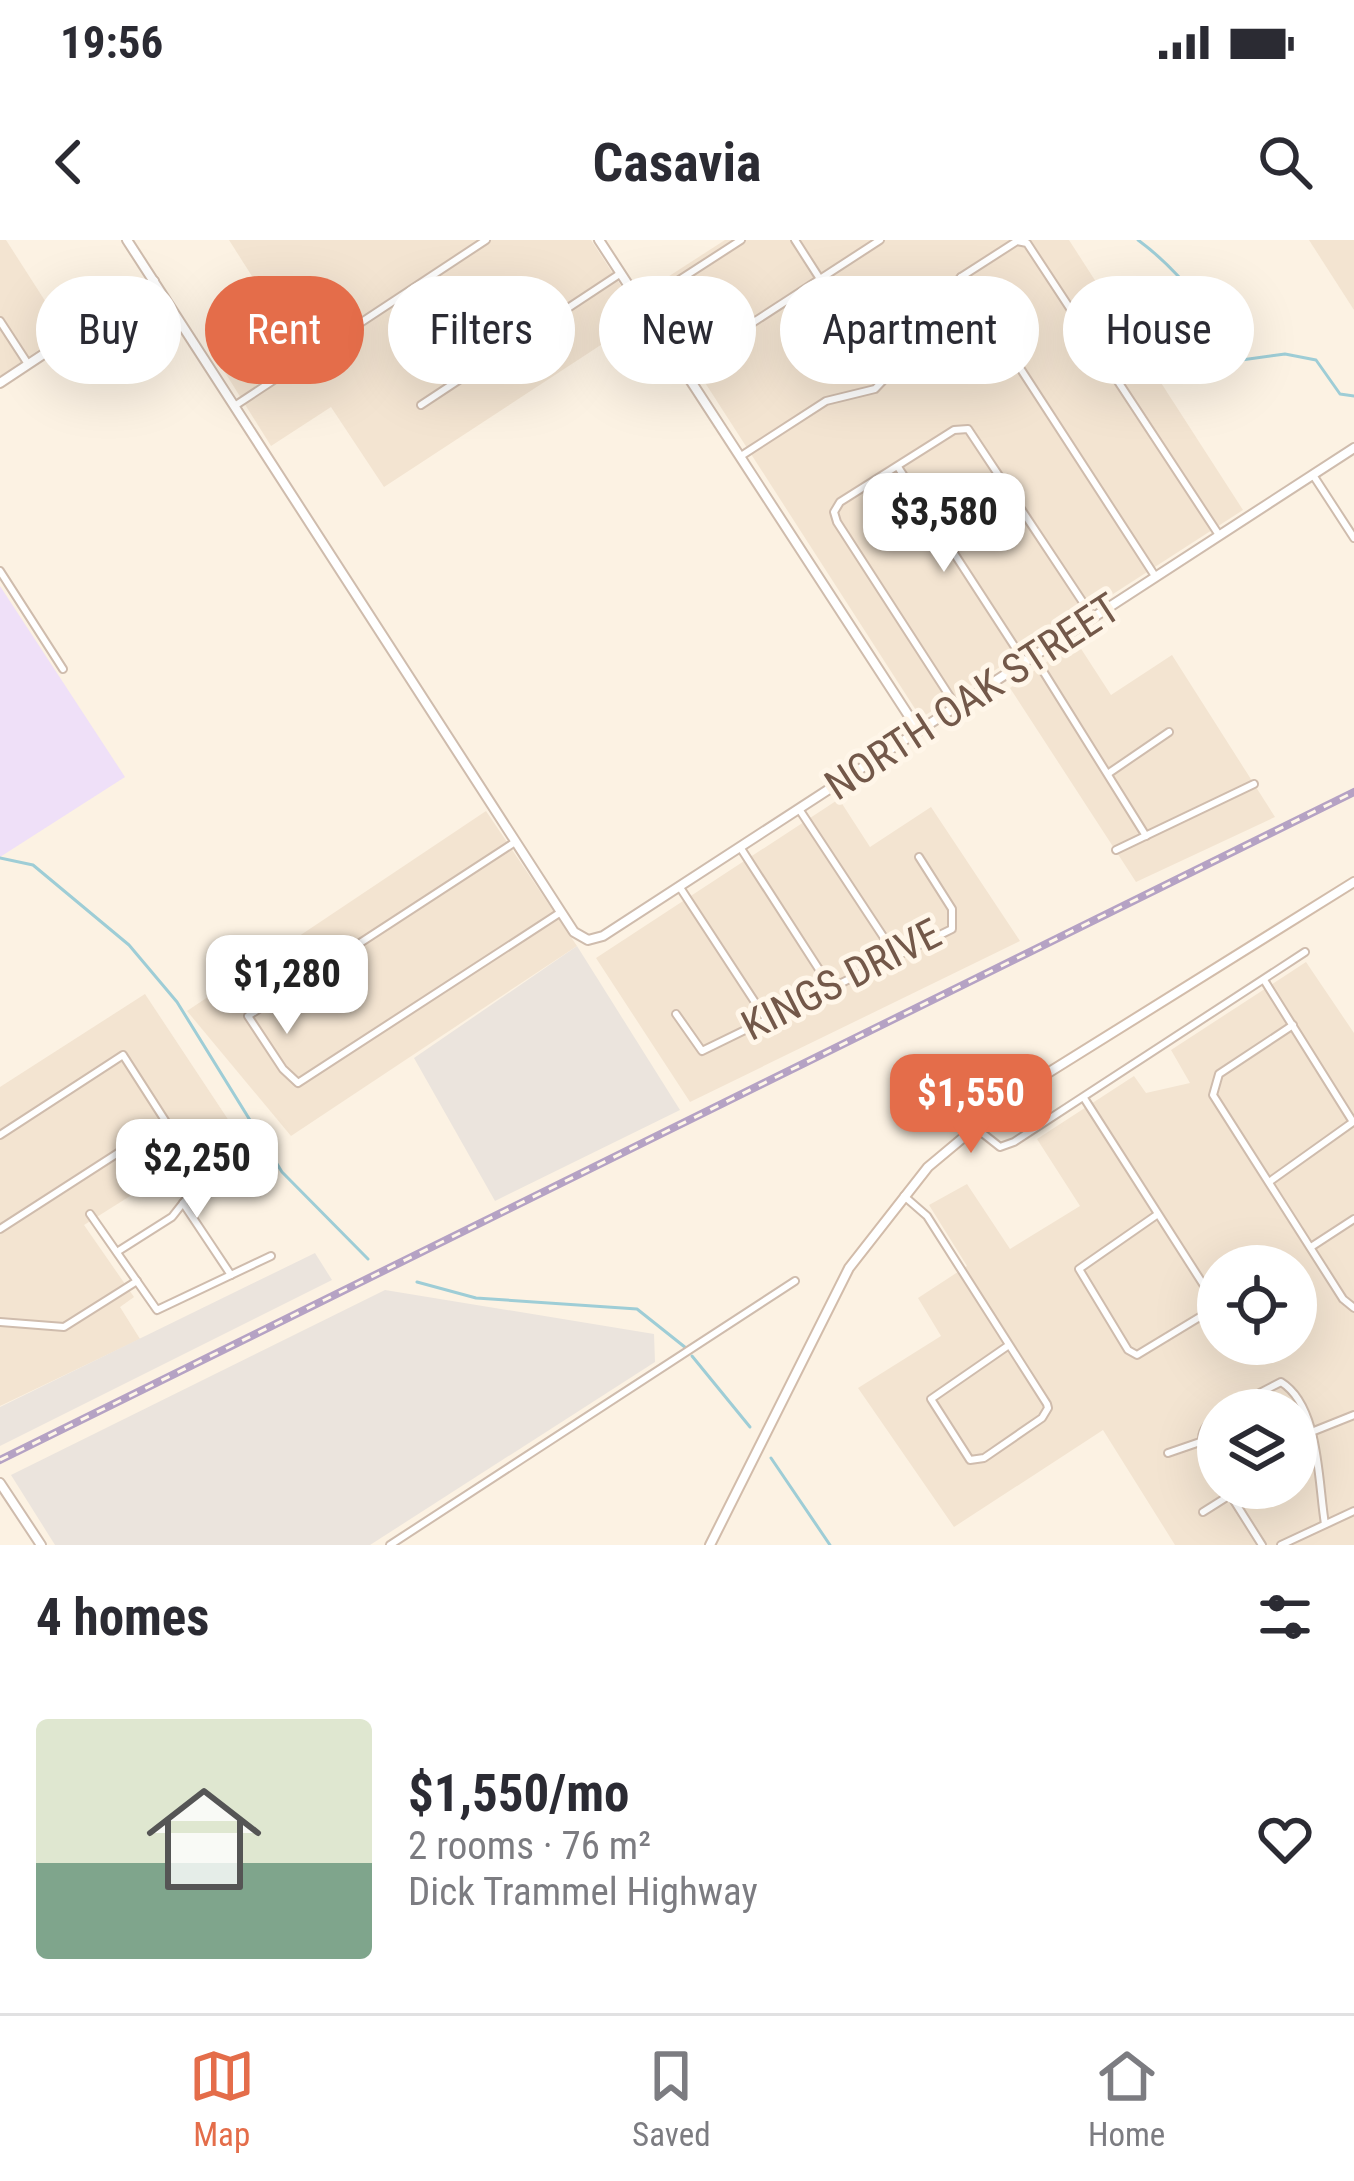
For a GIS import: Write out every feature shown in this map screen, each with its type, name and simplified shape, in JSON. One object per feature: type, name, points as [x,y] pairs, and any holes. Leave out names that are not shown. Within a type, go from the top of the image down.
[{"type":"street","points":[[127,240],[151,276]]},
{"type":"street","points":[[236,405],[486,240]]},
{"type":"street","points":[[421,405],[621,274],[599,240]]},
{"type":"street","points":[[685,276],[741,240]]},
{"type":"street","points":[[795,240],[818,276]]},
{"type":"street","points":[[825,276],[880,240]]},
{"type":"street","points":[[963,276],[1017,241],[1027,243],[1219,535]]},
{"type":"street","points":[[0,321],[28,364]]},
{"type":"street","points":[[181,322],[236,405],[561,912],[298,1082],[283,1070],[248,1016],[516,842]]},
{"type":"street","points":[[0,382],[36,359]]},
{"type":"street","points":[[694,384],[918,730]]},
{"type":"street","points":[[741,456],[826,401],[879,384]]},
{"type":"street","points":[[1030,384],[1155,576]]},
{"type":"street","points":[[956,706],[834,512],[840,502],[959,428],[972,431],[1092,616]]},
{"type":"street","name":"NORTH OAK STREET","points":[[561,912],[588,940],[604,936],[1354,448]]},
{"type":"street","points":[[898,467],[1109,772],[1147,836]]},
{"type":"street","points":[[1313,475],[1354,538]]},
{"type":"street","points":[[0,571],[63,669]]},
{"type":"street","points":[[1109,772],[1169,732]]},
{"type":"street","points":[[1116,850],[1254,784]]},
{"type":"street","points":[[800,809],[896,956]]},
{"type":"street","points":[[740,847],[831,988]]},
{"type":"street","name":"KINGS DRIVE","points":[[676,1014],[702,1051],[952,928],[954,919],[919,857]]},
{"type":"street","points":[[710,1545],[840,1283],[902,1195],[973,1126],[1354,882]]},
{"type":"street","points":[[680,886],[766,1018]]},
{"type":"street","points":[[973,1126],[989,1141],[1007,1146],[1305,952]]},
{"type":"street","points":[[1264,980],[1353,1123],[1269,1182]]},
{"type":"street","points":[[1293,1025],[1219,1074],[1212,1086],[1217,1104],[1310,1245]]},
{"type":"street","points":[[0,1135],[124,1055],[166,1122],[0,1229]]},
{"type":"street","points":[[1084,1098],[1210,1295],[1212,1308],[1137,1355],[1127,1350],[1080,1276],[1085,1262],[1158,1214]]},
{"type":"street","points":[[120,1250],[172,1217],[198,1184],[241,1156]]},
{"type":"street","points":[[902,1195],[927,1216],[1047,1404],[1042,1418],[974,1461],[965,1457],[932,1405],[934,1394],[1009,1345]]},
{"type":"street","points":[[183,1203],[231,1275]]},
{"type":"street","points":[[90,1214],[159,1310],[271,1256]]},
{"type":"street","points":[[1314,1245],[1354,1219]]},
{"type":"street","points":[[1317,1256],[1354,1308]]},
{"type":"street","points":[[0,1322],[64,1327],[137,1281]]},
{"type":"street","points":[[390,1545],[795,1281]]},
{"type":"street","points":[[1317,1430],[1354,1415]]},
{"type":"street","points":[[1168,1454],[1197,1443]]},
{"type":"street","points":[[1317,1475],[1325,1524]]},
{"type":"street","points":[[0,1483],[41,1545]]},
{"type":"street","points":[[1203,1512],[1207,1509]]},
{"type":"street","points":[[1239,1509],[1262,1545]]},
{"type":"street","points":[[1281,1545],[1354,1511]]},
{"type":"shaded area","points":[[0,240],[6,240],[36,287],[36,352],[0,376]]},
{"type":"shaded area","points":[[229,240],[591,240],[615,276],[599,276],[599,346],[575,362],[575,276],[388,276],[388,384],[541,384],[384,487],[331,407],[271,446],[232,384],[364,384],[364,276],[252,276]]},
{"type":"shaded area","points":[[725,240],[1069,240],[1092,276],[1063,276],[1063,384],[1162,384],[1243,510],[921,718],[706,384],[756,384],[756,276],[669,276]]},
{"type":"shaded area","points":[[1309,240],[1354,240],[1354,310]]},
{"type":"shaded area","points":[[0,586],[125,777],[0,857]]},
{"type":"shaded area","points":[[1076,641],[1111,695],[1172,655],[1275,817],[1136,882],[1010,688]]},
{"type":"shaded area","points":[[839,799],[870,847],[931,807],[1020,941],[690,1102],[596,958]]},
{"type":"shaded area","points":[[486,811],[577,946],[291,1136],[187,1011]]},
{"type":"shaded area","points":[[577,946],[680,1110],[495,1201],[414,1058]]},
{"type":"shaded area","points":[[1306,962],[1354,1033],[1354,1545],[1175,1545],[1103,1430],[954,1527],[858,1388],[941,1336],[918,1298],[967,1266],[929,1205],[967,1184],[1010,1249],[1080,1206],[1037,1139],[1134,1076],[1146,1093],[1190,1083],[1171,1050]]},
{"type":"shaded area","points":[[145,994],[235,1130],[84,1225],[134,1297],[120,1307],[140,1339],[0,1406],[0,1087]]},
{"type":"shaded area","points":[[315,1253],[332,1280],[0,1446],[0,1407]]},
{"type":"shaded area","points":[[385,1290],[654,1334],[655,1362],[370,1545],[55,1545],[11,1475]]},
{"type":"waterway","points":[[1138,240],[1196,297],[1214,325],[1227,362],[1285,354],[1316,360],[1340,394],[1354,396]]},
{"type":"waterway","points":[[0,858],[33,865],[129,945],[177,1002],[282,1172],[368,1259]]},
{"type":"waterway","points":[[417,1282],[476,1298],[637,1309],[686,1348]]},
{"type":"waterway","points":[[692,1356],[750,1427]]},
{"type":"waterway","points":[[771,1458],[830,1545]]},
{"type":"railway","points":[[0,1460],[1354,792]]}]
